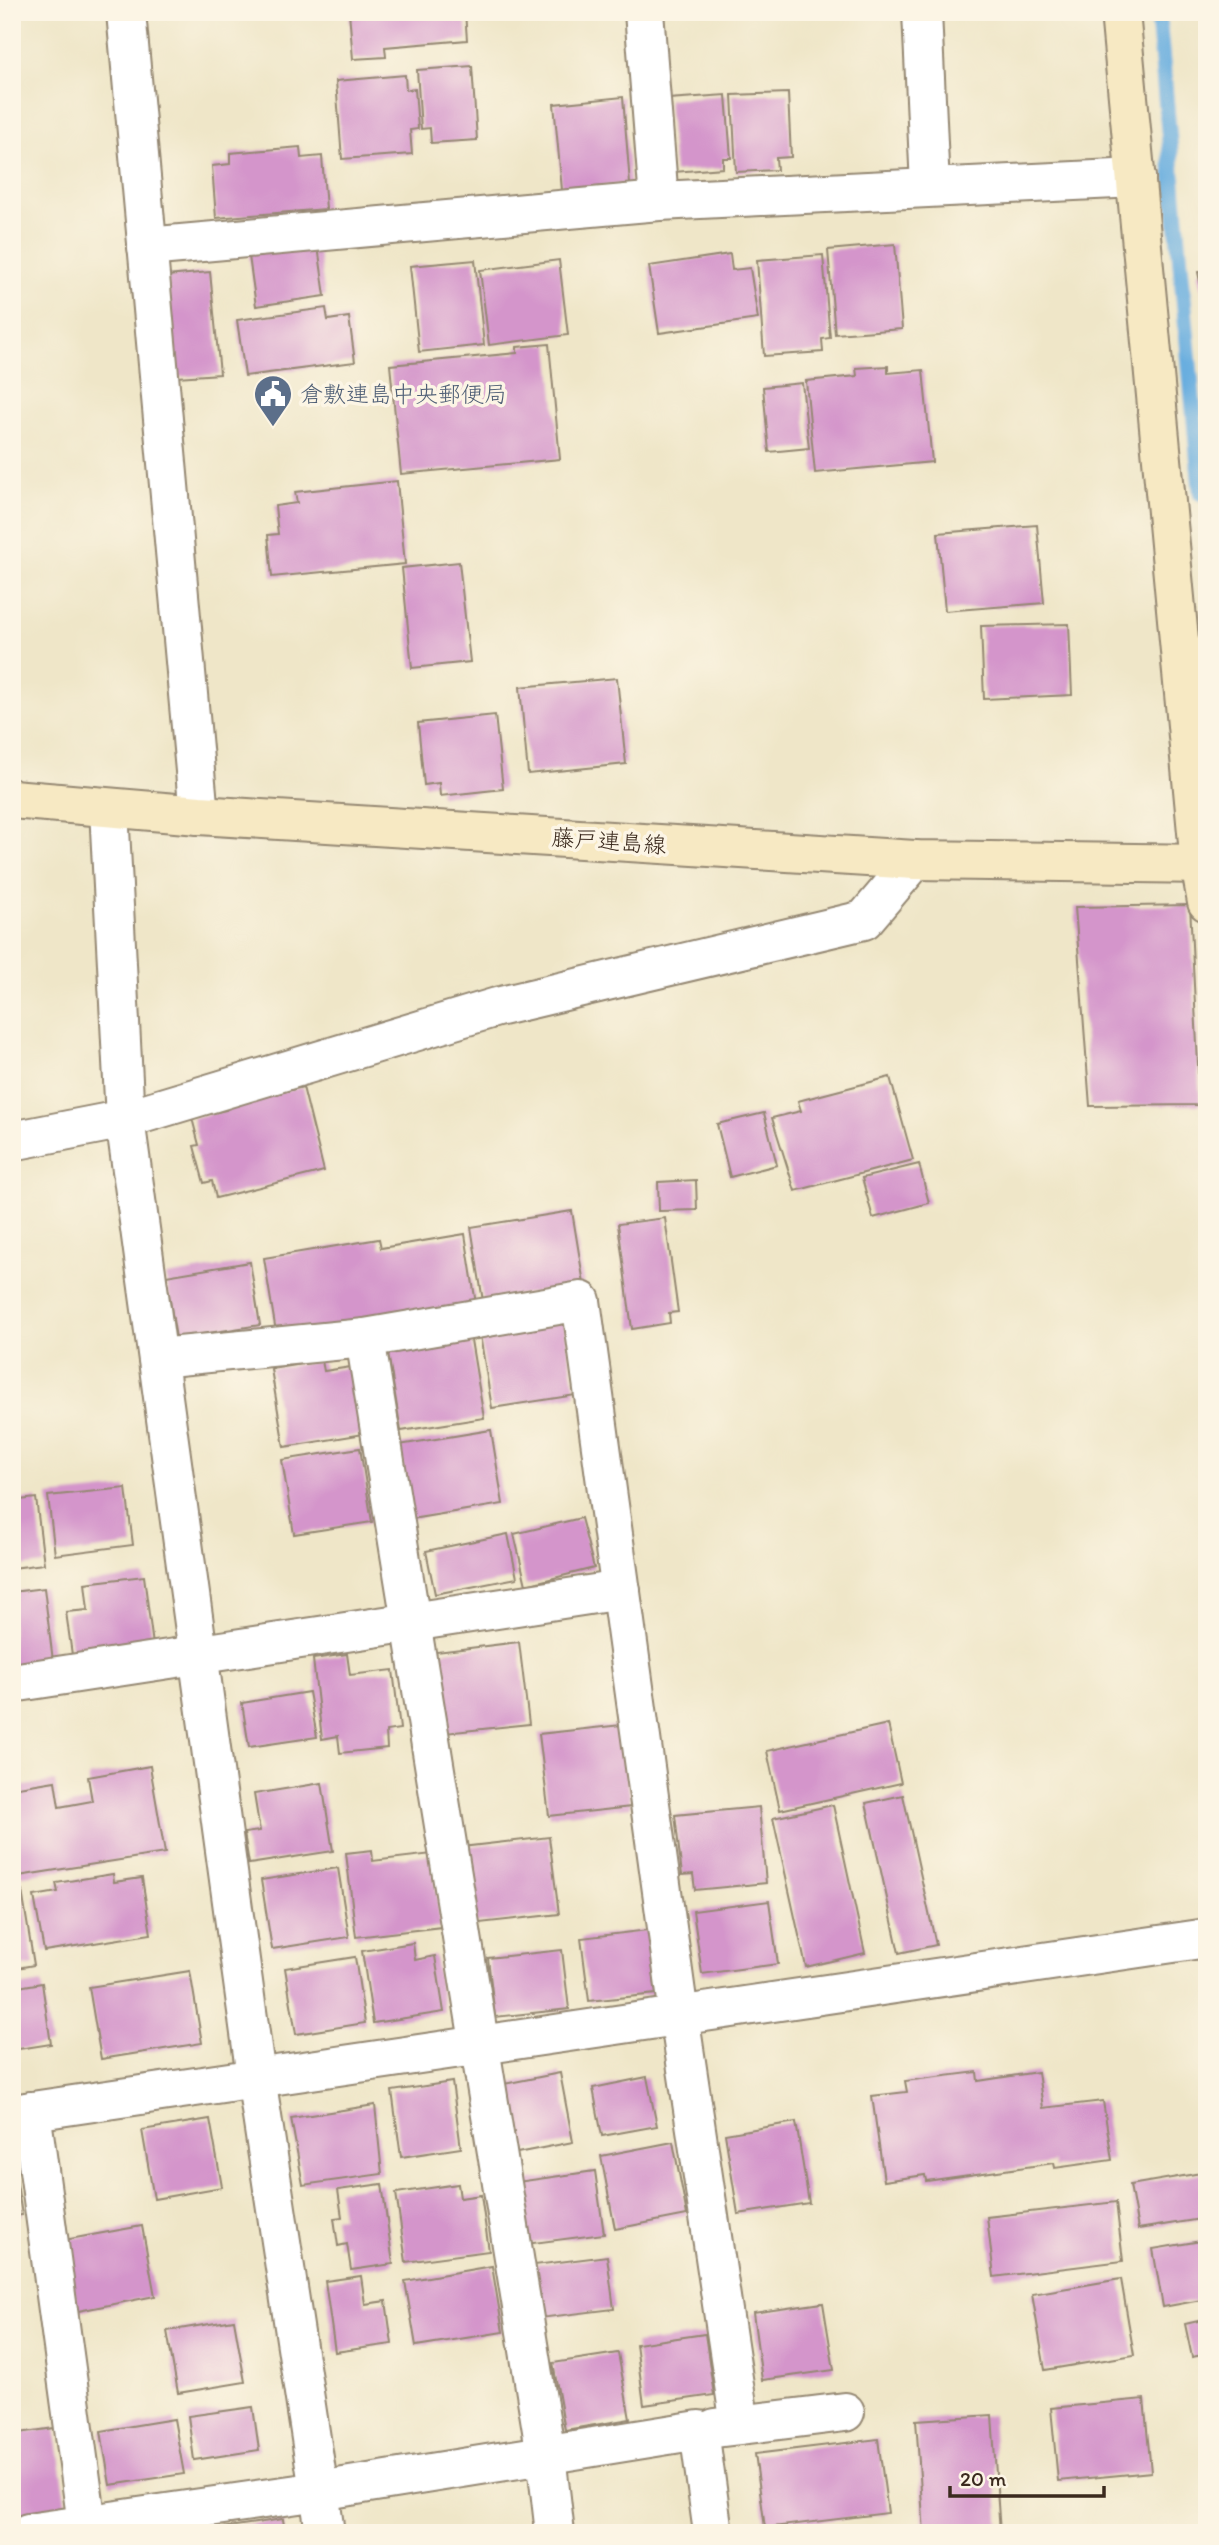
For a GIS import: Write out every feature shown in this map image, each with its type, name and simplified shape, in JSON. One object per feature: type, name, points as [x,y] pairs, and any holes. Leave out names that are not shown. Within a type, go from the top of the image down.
[{"type":"main road","points":[[1120,12],[1207,902]]},
{"type":"main road","name":"藤戸連島線","points":[[12,799],[110,809],[915,860],[1203,864]]},
{"type":"street","points":[[126,12],[199,815]]},
{"type":"street","points":[[644,12],[659,201]]},
{"type":"street","points":[[922,12],[930,187]]},
{"type":"street","points":[[147,247],[659,201],[1136,178]]},
{"type":"street","points":[[110,809],[125,1119],[256,2077],[325,2533]]},
{"type":"street","points":[[12,1141],[125,1119],[497,1007],[864,920],[915,860]]},
{"type":"street","points":[[158,1358],[365,1338],[581,1301],[679,2015],[740,2425]]},
{"type":"street","points":[[365,1338],[546,2455],[555,2533]]},
{"type":"street","points":[[12,1683],[621,1590]]},
{"type":"street","points":[[87,2524],[22,2113],[1207,1938]]},
{"type":"street","points":[[28,2533],[319,2491],[699,2430],[845,2412]]},
{"type":"street","points":[[699,2430],[713,2533]]},
{"type":"building","points":[[349,12],[465,12],[467,40],[385,47],[386,57],[353,59]]},
{"type":"building","points":[[472,66],[477,140],[431,143],[430,128],[421,129],[417,70]]},
{"type":"building","points":[[405,75],[406,90],[415,89],[418,129],[410,130],[412,154],[342,159],[336,81]]},
{"type":"building","points":[[788,93],[791,157],[776,158],[777,170],[736,172],[732,95]]},
{"type":"building","points":[[726,95],[731,158],[723,158],[723,168],[674,172],[668,99]]},
{"type":"building","points":[[623,97],[630,184],[562,190],[554,104]]},
{"type":"building","points":[[300,147],[301,158],[322,156],[326,209],[216,218],[212,166],[230,164],[230,153]]},
{"type":"building","points":[[317,239],[325,296],[256,306],[248,249]]},
{"type":"building","points":[[895,244],[902,329],[835,334],[828,250]]},
{"type":"building","points":[[730,254],[732,270],[750,268],[758,319],[659,333],[649,266]]},
{"type":"building","points":[[823,255],[830,338],[822,339],[823,352],[764,356],[757,260]]},
{"type":"building","points":[[475,260],[484,345],[419,352],[410,266]]},
{"type":"building","points":[[559,260],[568,335],[489,345],[480,270]]},
{"type":"building","points":[[1207,271],[1207,305],[1205,306],[1198,272]]},
{"type":"building","points":[[210,272],[220,374],[177,377],[167,276]]},
{"type":"building","points":[[326,308],[328,320],[349,317],[355,362],[245,376],[237,320]]},
{"type":"building","points":[[549,344],[560,459],[401,474],[390,365],[517,353],[517,347]]},
{"type":"building","points":[[888,366],[888,373],[923,370],[932,462],[815,473],[806,381],[857,376],[856,368]]},
{"type":"building","points":[[802,383],[809,448],[769,452],[763,387]]},
{"type":"building","points":[[397,481],[405,564],[272,577],[268,535],[278,534],[275,506],[297,503],[295,492]]},
{"type":"building","points":[[1037,525],[1044,603],[945,611],[938,533]]},
{"type":"building","points":[[459,562],[470,662],[412,668],[402,568]]},
{"type":"building","points":[[1069,624],[1072,695],[984,699],[981,626]]},
{"type":"building","points":[[617,678],[626,764],[528,774],[520,687]]},
{"type":"building","points":[[495,715],[503,789],[440,796],[439,783],[424,785],[418,723]]},
{"type":"building","points":[[1190,905],[1200,1105],[1090,1106],[1075,907]]},
{"type":"building","points":[[890,1077],[913,1160],[795,1191],[772,1118],[801,1111],[798,1101]]},
{"type":"building","points":[[303,1087],[324,1171],[216,1198],[212,1181],[204,1183],[194,1146],[199,1145],[192,1118]]},
{"type":"building","points":[[764,1113],[777,1165],[730,1177],[717,1124]]},
{"type":"building","points":[[919,1164],[929,1203],[873,1218],[862,1178]]},
{"type":"building","points":[[696,1180],[697,1210],[659,1211],[658,1182]]},
{"type":"building","points":[[572,1211],[584,1284],[483,1301],[471,1227]]},
{"type":"building","points":[[665,1218],[678,1312],[669,1313],[670,1323],[632,1329],[618,1224]]},
{"type":"building","points":[[465,1234],[476,1304],[277,1338],[264,1258],[379,1239],[381,1248]]},
{"type":"building","points":[[250,1262],[260,1325],[176,1338],[166,1276]]},
{"type":"building","points":[[564,1321],[576,1395],[492,1408],[480,1335]]},
{"type":"building","points":[[469,1328],[484,1418],[401,1431],[386,1341]]},
{"type":"building","points":[[322,1361],[324,1371],[358,1366],[370,1433],[284,1447],[271,1369]]},
{"type":"building","points":[[491,1430],[503,1504],[411,1519],[399,1445]]},
{"type":"building","points":[[360,1448],[372,1522],[294,1534],[282,1460]]},
{"type":"building","points":[[126,1488],[133,1545],[55,1555],[48,1496]]},
{"type":"building","points":[[36,1498],[44,1564],[12,1568],[12,1501]]},
{"type":"building","points":[[581,1518],[594,1568],[526,1585],[514,1534]]},
{"type":"building","points":[[508,1534],[517,1578],[435,1594],[426,1551]]},
{"type":"building","points":[[144,1576],[153,1645],[72,1655],[66,1612],[88,1610],[85,1583]]},
{"type":"building","points":[[44,1588],[53,1661],[12,1666],[12,1592]]},
{"type":"building","points":[[519,1642],[529,1724],[445,1733],[436,1652]]},
{"type":"building","points":[[347,1654],[350,1675],[393,1670],[400,1729],[386,1731],[387,1748],[340,1753],[338,1736],[322,1739],[313,1659]]},
{"type":"building","points":[[309,1692],[317,1737],[249,1747],[242,1703]]},
{"type":"building","points":[[888,1724],[901,1783],[780,1810],[767,1751]]},
{"type":"building","points":[[621,1725],[631,1807],[549,1816],[539,1734]]},
{"type":"building","points":[[150,1766],[165,1853],[12,1877],[12,1788],[55,1781],[59,1807],[92,1801],[88,1777]]},
{"type":"building","points":[[322,1783],[333,1851],[249,1864],[244,1833],[260,1831],[254,1794]]},
{"type":"building","points":[[903,1795],[936,1945],[899,1953],[866,1803]]},
{"type":"building","points":[[833,1805],[865,1953],[806,1967],[773,1818]]},
{"type":"building","points":[[759,1807],[766,1883],[695,1890],[693,1874],[682,1875],[675,1815]]},
{"type":"building","points":[[549,1837],[559,1914],[471,1924],[462,1847]]},
{"type":"building","points":[[372,1850],[373,1861],[432,1854],[441,1927],[356,1937],[346,1853]]},
{"type":"building","points":[[338,1868],[349,1937],[272,1949],[261,1880]]},
{"type":"building","points":[[113,1874],[114,1882],[142,1878],[151,1934],[44,1951],[34,1896],[58,1892],[56,1883]]},
{"type":"building","points":[[22,1891],[34,1965],[12,1969],[12,1893]]},
{"type":"building","points":[[769,1901],[778,1964],[702,1974],[693,1911]]},
{"type":"building","points":[[648,1930],[656,1994],[589,2001],[581,1938]]},
{"type":"building","points":[[413,1943],[415,1960],[435,1956],[444,2012],[373,2023],[362,1951]]},
{"type":"building","points":[[562,1950],[569,2009],[495,2017],[488,1958]]},
{"type":"building","points":[[355,1957],[365,2023],[296,2034],[285,1968]]},
{"type":"building","points":[[190,1971],[202,2043],[101,2059],[89,1987]]},
{"type":"building","points":[[42,1983],[51,2044],[12,2050],[12,1988]]},
{"type":"building","points":[[977,2072],[978,2081],[1038,2072],[1043,2108],[1103,2101],[1112,2160],[1055,2168],[1054,2163],[926,2181],[925,2175],[884,2181],[872,2096],[907,2092],[905,2081]]},
{"type":"building","points":[[560,2073],[573,2142],[517,2153],[504,2084]]},
{"type":"building","points":[[647,2077],[657,2126],[602,2136],[593,2088]]},
{"type":"building","points":[[452,2082],[461,2148],[401,2157],[392,2091]]},
{"type":"building","points":[[375,2105],[382,2174],[303,2185],[291,2118]]},
{"type":"building","points":[[210,2119],[222,2187],[154,2199],[142,2130]]},
{"type":"building","points":[[796,2122],[809,2203],[738,2214],[725,2134]]},
{"type":"building","points":[[673,2142],[687,2215],[615,2229],[601,2156]]},
{"type":"building","points":[[12,2153],[22,2215],[12,2216]]},
{"type":"building","points":[[595,2171],[604,2234],[526,2244],[517,2182]]},
{"type":"building","points":[[1207,2172],[1207,2218],[1138,2229],[1130,2185]]},
{"type":"building","points":[[382,2184],[393,2264],[351,2270],[347,2244],[338,2246],[334,2218],[342,2217],[338,2190]]},
{"type":"building","points":[[458,2184],[460,2198],[481,2195],[489,2251],[406,2262],[396,2193]]},
{"type":"building","points":[[1116,2202],[1123,2261],[994,2277],[987,2217]]},
{"type":"building","points":[[142,2226],[155,2296],[78,2311],[64,2240]]},
{"type":"building","points":[[1207,2240],[1207,2299],[1163,2307],[1153,2249]]},
{"type":"building","points":[[607,2256],[614,2309],[540,2318],[534,2265]]},
{"type":"building","points":[[492,2266],[503,2332],[416,2346],[405,2281]]},
{"type":"building","points":[[361,2276],[365,2304],[386,2301],[392,2344],[335,2352],[325,2281]]},
{"type":"building","points":[[1121,2279],[1134,2355],[1045,2370],[1032,2294]]},
{"type":"building","points":[[823,2303],[834,2370],[762,2380],[753,2313]]},
{"type":"building","points":[[1207,2319],[1207,2354],[1192,2357],[1185,2324]]},
{"type":"building","points":[[234,2320],[245,2382],[178,2393],[167,2331]]},
{"type":"building","points":[[705,2334],[714,2395],[644,2405],[636,2344]]},
{"type":"building","points":[[618,2353],[630,2419],[565,2430],[553,2363]]},
{"type":"building","points":[[1144,2399],[1151,2472],[1058,2481],[1051,2408]]},
{"type":"building","points":[[253,2407],[259,2450],[194,2460],[188,2416]]},
{"type":"building","points":[[992,2415],[1000,2533],[924,2533],[916,2420]]},
{"type":"building","points":[[174,2419],[184,2474],[110,2485],[101,2431]]},
{"type":"building","points":[[55,2428],[68,2512],[12,2521],[12,2434]]},
{"type":"building","points":[[878,2439],[888,2513],[765,2528],[755,2454]]},
{"type":"building","points":[[283,2519],[285,2533],[216,2533],[215,2529]]},
{"type":"waterway","points":[[1158,12],[1201,493]]},
{"type":"place","name":"倉敷連島中央郵便局","points":[[273,428]]}]
